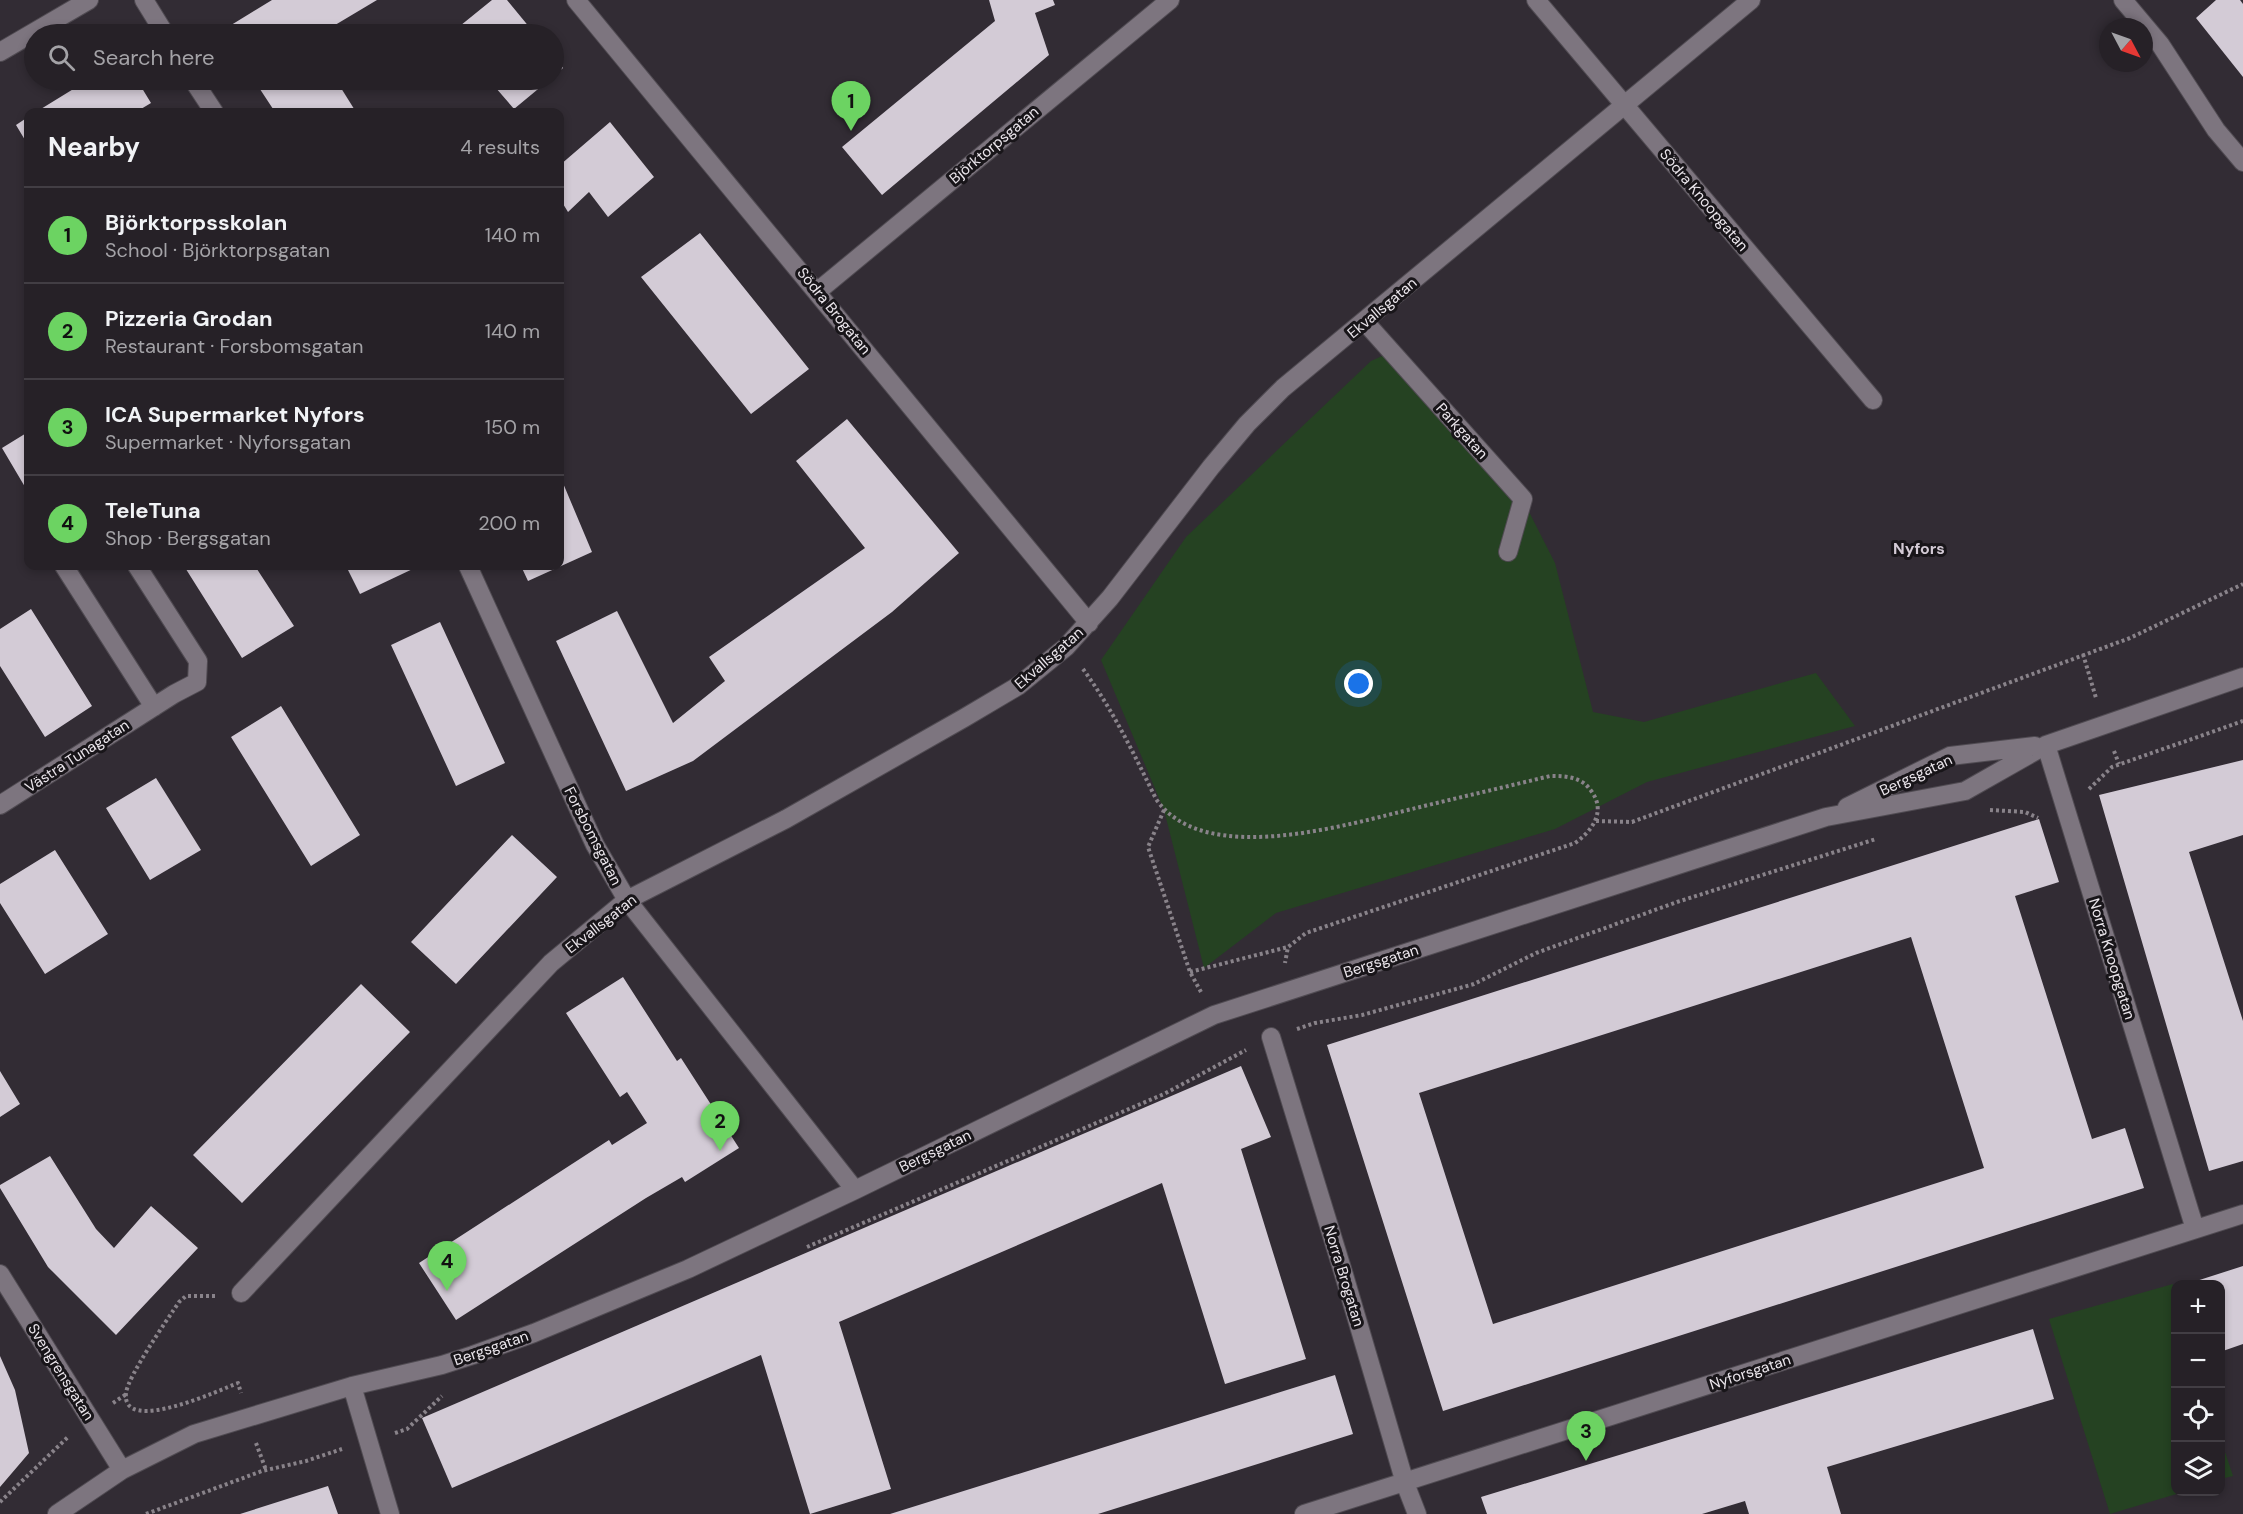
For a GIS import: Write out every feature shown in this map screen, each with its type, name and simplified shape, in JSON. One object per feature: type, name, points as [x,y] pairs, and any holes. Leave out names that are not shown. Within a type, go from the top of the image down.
[{"type":"street","points":[[48,24],[89,0]]},
{"type":"street","points":[[144,0],[159,24]]},
{"type":"street","name":"Södra Brogatan","points":[[576,0],[818,291],[1089,623]]},
{"type":"street","name":"Björktorpsgatan","points":[[818,291],[1170,0]]},
{"type":"street","name":"Södra Knoopgatan","points":[[1536,0],[1873,400]]},
{"type":"street","name":"Ekvallsgatan","points":[[241,1293],[551,963],[627,900],[786,819],[1018,686],[1066,647],[1089,623],[1211,467],[1247,424],[1283,388],[1751,0]]},
{"type":"street","points":[[2122,0],[2160,44],[2216,130],[2243,162]]},
{"type":"street","points":[[0,52],[24,38]]},
{"type":"street","points":[[200,90],[211,108]]},
{"type":"street","name":"Parkgatan","points":[[1365,322],[1523,500],[1508,552]]},
{"type":"street","points":[[67,570],[154,707]]},
{"type":"street","name":"Västra Tunagatan","points":[[0,806],[174,694],[197,682],[198,661],[140,570]]},
{"type":"street","name":"Forsbomsgatan","points":[[470,570],[595,845],[627,900],[855,1190]]},
{"type":"street","name":"Bergsgatan","points":[[57,1514],[122,1470],[194,1434],[352,1386],[442,1365],[534,1333],[688,1269],[1214,1015],[1826,817],[1965,790],[2046,745],[2243,677]]},
{"type":"street","name":"Bergsgatan","points":[[1826,817],[1950,756],[2046,745]]},
{"type":"street","name":"Norra Knoopgatan","points":[[2046,745],[2195,1229]]},
{"type":"street","name":"Norra Brogatan","points":[[1271,1037],[1405,1484],[1417,1514]]},
{"type":"street","name":"Nyforsgatan","points":[[1304,1514],[1405,1484],[2243,1214]]},
{"type":"street","name":"Svengrensgatan","points":[[0,1274],[122,1470]]},
{"type":"street","points":[[352,1386],[390,1514]]},
{"type":"path","points":[[1596,820],[1632,822],[2130,638],[2243,584]]},
{"type":"path","points":[[1066,647],[1102,696],[1164,810],[1174,819],[1214,833],[1235,837],[1303,834],[1550,776],[1567,776],[1582,781],[1596,798],[1598,805],[1596,820],[1588,834],[1575,843],[1306,933],[1288,946],[1190,972],[1148,847],[1164,810]]},
{"type":"path","points":[[1979,810],[2025,812],[2055,825],[2070,821],[2086,815],[2085,793],[2112,767],[2243,722]]},
{"type":"path","points":[[806,1247],[1164,1094],[1271,1037],[1315,1023],[1362,1015],[1474,984],[1536,954],[1677,902],[1878,838]]},
{"type":"path","points":[[1285,973],[1288,946]]},
{"type":"path","points":[[241,1293],[201,1298],[186,1296],[179,1302],[132,1377],[125,1395],[131,1408],[140,1412],[153,1412],[238,1383],[247,1418],[266,1470]]},
{"type":"path","points":[[146,1514],[266,1470],[306,1461],[407,1429],[440,1397],[451,1393]]},
{"type":"path","points":[[0,1502],[90,1417],[125,1395]]},
{"type":"green space","points":[[1398,345],[1427,392],[1523,500],[1555,563],[1593,712],[1644,722],[1816,673],[1855,726],[1647,782],[1555,829],[1276,913],[1204,968],[1164,810],[1101,660],[1186,537],[1371,361],[1391,352]]},
{"type":"green space","points":[[2171,1285],[2171,1496],[2110,1514],[2049,1319]]},
{"type":"green space","points":[[2225,1452],[2233,1476],[2225,1478]]},
{"type":"building","points":[[272,0],[377,0],[337,24],[233,24]]},
{"type":"building","points":[[492,0],[507,0],[527,24],[462,24]]},
{"type":"building","points":[[989,0],[1053,0],[1055,5],[1035,13],[1049,55],[882,195],[842,147],[995,21]]},
{"type":"building","points":[[2216,0],[2240,0],[2243,4],[2243,77],[2196,18]]},
{"type":"building","points":[[72,90],[143,90],[151,103],[143,108],[42,108]]},
{"type":"building","points":[[261,90],[342,90],[354,108],[272,108]]},
{"type":"building","points":[[498,90],[537,90],[515,108]]},
{"type":"building","points":[[24,120],[24,138],[16,125]]},
{"type":"building","points":[[610,122],[654,177],[608,217],[589,192],[568,212],[564,206],[564,162]]},
{"type":"building","points":[[700,233],[809,369],[751,414],[641,277]]},
{"type":"building","points":[[847,419],[959,553],[892,612],[693,761],[626,791],[556,641],[617,611],[673,723],[725,681],[709,657],[865,548],[796,461]]},
{"type":"building","points":[[24,434],[24,485],[2,448]]},
{"type":"building","points":[[564,486],[592,552],[564,565]]},
{"type":"building","points":[[187,570],[258,570],[294,626],[242,658]]},
{"type":"building","points":[[348,570],[411,570],[360,594]]},
{"type":"building","points":[[523,570],[552,570],[528,581]]},
{"type":"building","points":[[31,609],[92,706],[45,737],[0,666],[0,629]]},
{"type":"building","points":[[440,622],[505,763],[456,786],[391,645]]},
{"type":"building","points":[[281,706],[360,835],[311,866],[231,737]]},
{"type":"building","points":[[2243,760],[2243,835],[2189,852],[2243,1021],[2243,1161],[2209,1171],[2099,795]]},
{"type":"building","points":[[156,778],[201,850],[150,880],[106,808]]},
{"type":"building","points":[[2039,819],[2059,882],[2015,896],[2092,1139],[2125,1128],[2144,1188],[1443,1411],[1327,1045]],"holes":[[[1911,937],[1984,1168],[1493,1324],[1419,1093]]]},
{"type":"building","points":[[512,835],[557,877],[456,984],[411,942]]},
{"type":"building","points":[[55,850],[108,934],[45,974],[0,903],[0,884]]},
{"type":"building","points":[[623,977],[677,1061],[681,1058],[739,1148],[685,1182],[682,1177],[646,1198],[456,1320],[419,1263],[609,1140],[612,1145],[647,1123],[627,1092],[620,1097],[566,1013]]},
{"type":"building","points":[[361,984],[410,1032],[242,1203],[193,1155]]},
{"type":"building","points":[[1241,1066],[1271,1137],[1241,1149],[1306,1359],[1225,1384],[1162,1183],[839,1322],[891,1489],[810,1514],[761,1355],[452,1488],[422,1418]]},
{"type":"building","points":[[0,1071],[20,1104],[0,1117]]},
{"type":"building","points":[[50,1156],[96,1229],[114,1248],[151,1206],[198,1248],[116,1335],[48,1267],[0,1188],[0,1185]]},
{"type":"building","points":[[2243,1266],[2243,1344],[2225,1350],[2225,1280],[2199,1280]]},
{"type":"building","points":[[2033,1329],[2054,1399],[1827,1467],[1841,1514],[1749,1514],[1745,1501],[1702,1514],[1487,1514],[1481,1497]]},
{"type":"building","points":[[0,1356],[15,1390],[29,1453],[0,1487]]},
{"type":"building","points":[[1335,1375],[1353,1434],[1098,1514],[890,1514]]},
{"type":"building","points":[[328,1486],[338,1514],[240,1514]]},
{"type":"place","name":"Björktorpsskolan","points":[[851,131]]},
{"type":"place","name":"Pizzeria Grodan","points":[[720,1151]]},
{"type":"place","name":"TeleTuna","points":[[447,1291]]},
{"type":"place","name":"ICA Supermarket Nyfors","points":[[1586,1461]]},
{"type":"district","name":"Nyfors","points":[[1919,548]]}]
